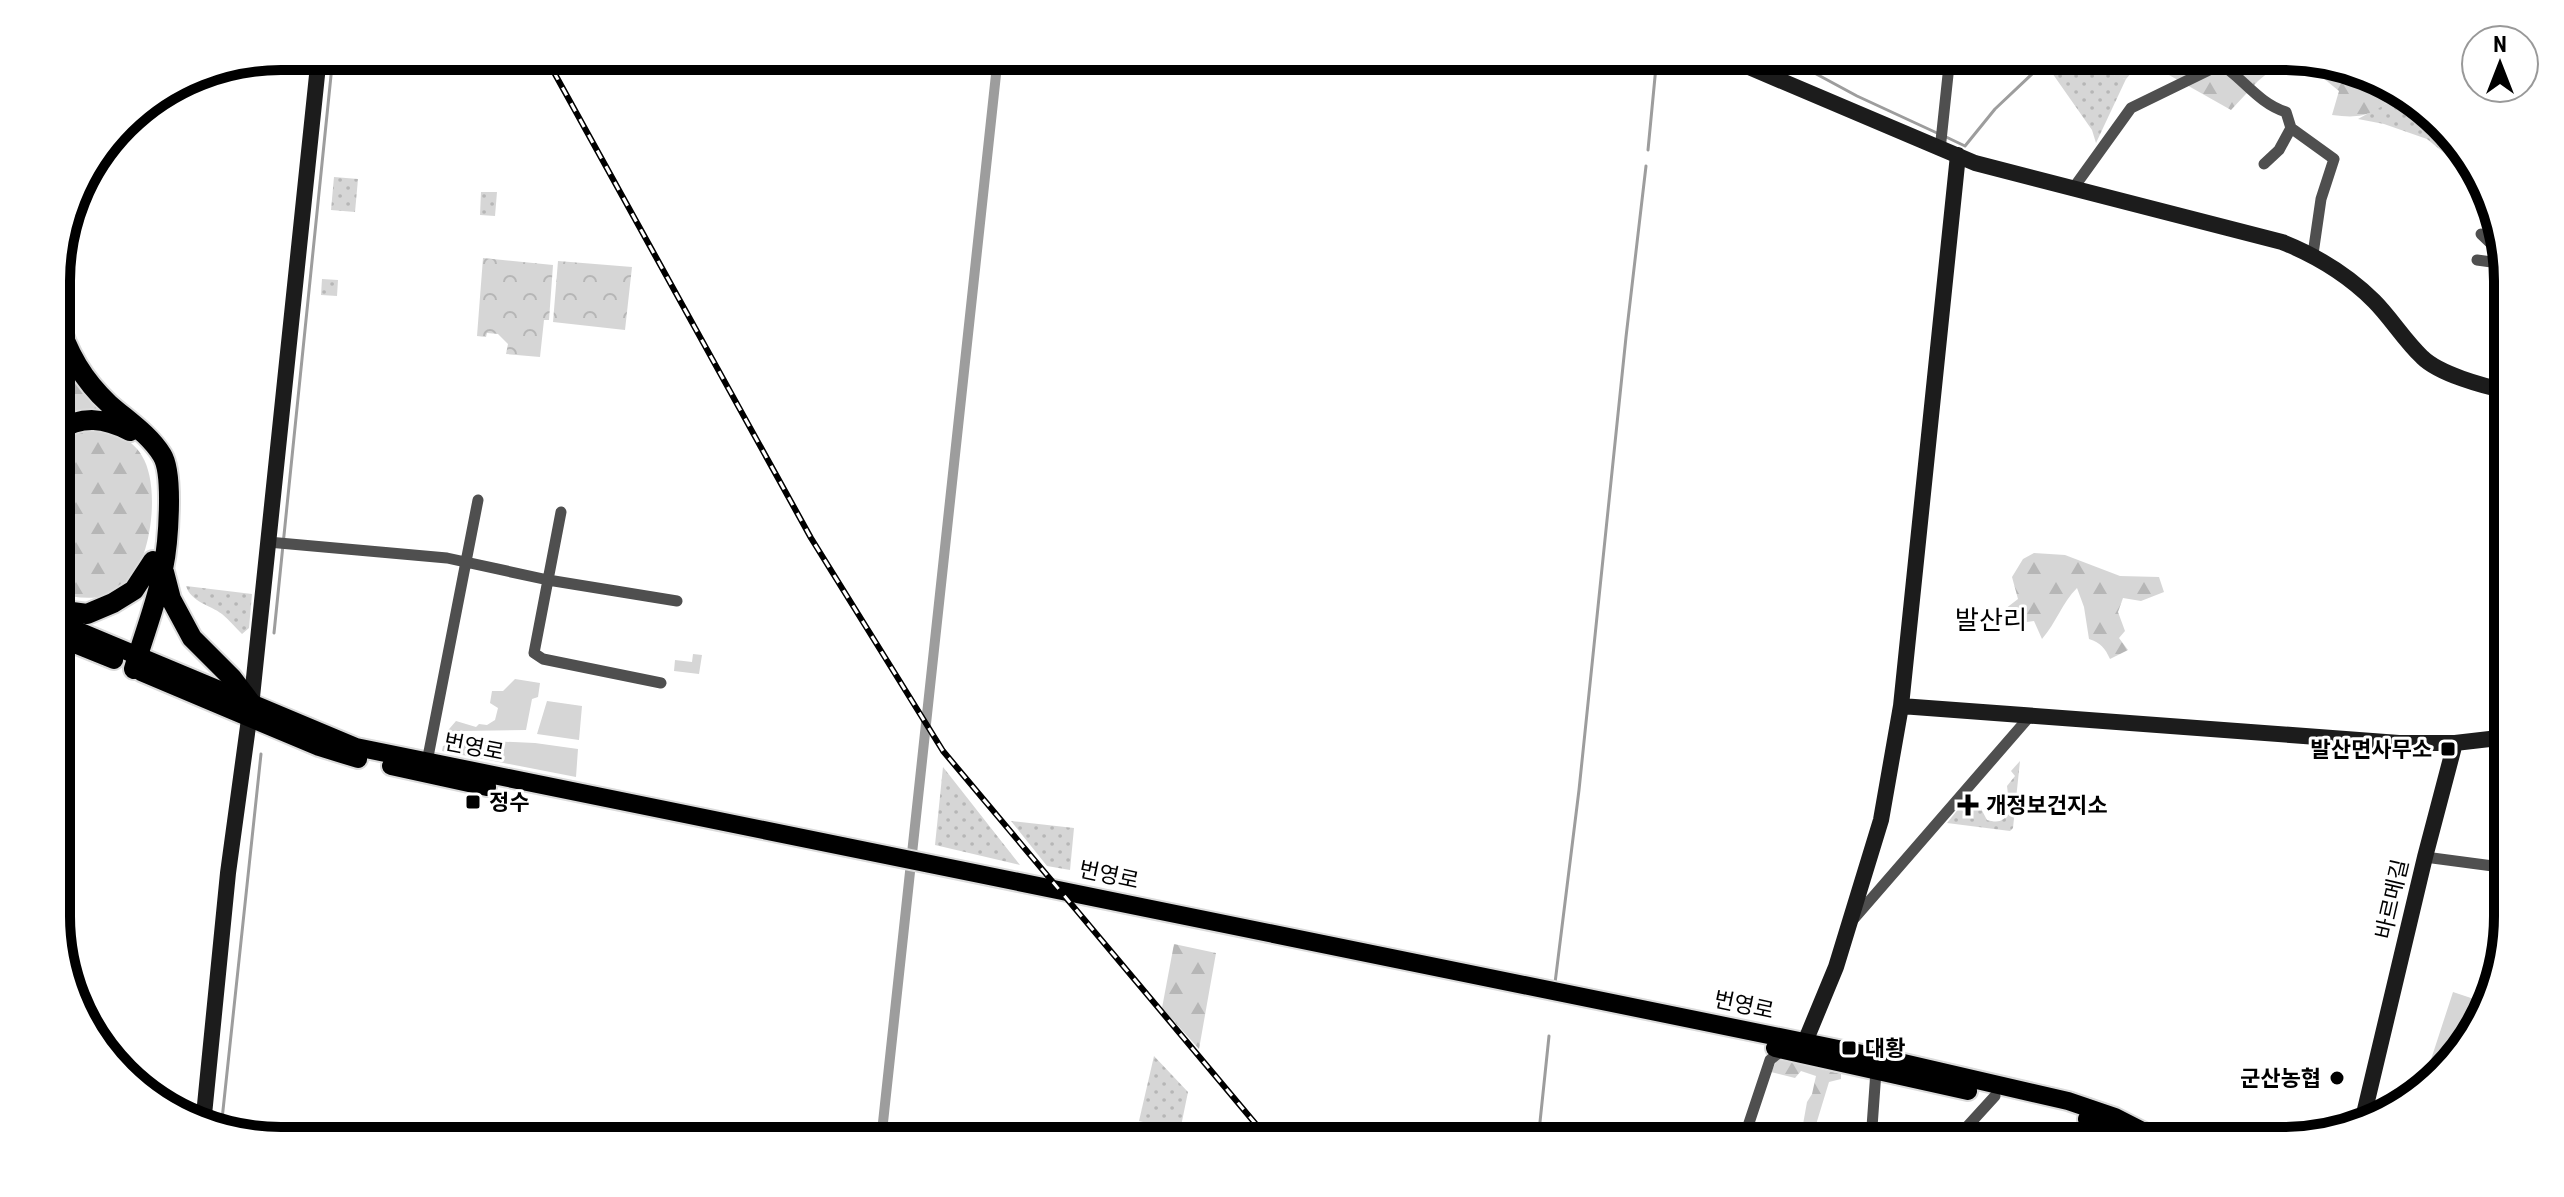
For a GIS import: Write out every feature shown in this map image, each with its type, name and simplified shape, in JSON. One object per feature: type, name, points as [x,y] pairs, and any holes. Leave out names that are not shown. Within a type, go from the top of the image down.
[{"type":"highway","points":[[70,353],[107,402],[136,426],[163,456],[170,487],[158,565],[149,591],[151,609],[135,663]]},
{"type":"highway","points":[[70,423],[93,419],[109,421],[132,433],[149,453],[158,476],[160,500],[158,565],[171,599],[192,638],[232,678],[249,710]]},
{"type":"highway","points":[[70,612],[87,614],[113,603],[134,590],[158,565]]},
{"type":"main road","name":"번영로","points":[[70,629],[135,663]]},
{"type":"main road","name":"번영로","points":[[70,641],[356,747],[893,861]]},
{"type":"main road","name":"번영로","points":[[249,710],[319,747],[421,774],[919,866],[1805,1042],[2068,1101],[2135,1127]]},
{"type":"main road","name":"번영로","points":[[919,866],[1995,1096],[2067,1112],[2106,1127]]},
{"type":"street","points":[[204,1112],[228,873],[271,542],[318,70]]},
{"type":"street","points":[[1759,70],[1941,140],[1958,155],[1975,163],[2282,242],[2313,254],[2373,300],[2424,359],[2460,377],[2494,387]]},
{"type":"street","points":[[1941,140],[1948,70]]},
{"type":"street","points":[[2072,190],[2131,108],[2209,70]]},
{"type":"street","points":[[2230,70],[2273,108],[2286,112],[2291,128],[2334,159],[2321,199],[2313,254]]},
{"type":"street","points":[[2264,164],[2279,150],[2291,128]]},
{"type":"street","points":[[1748,1127],[1770,1060],[1783,1050],[1805,1042],[1836,967],[1845,929],[1881,820],[1901,706],[1958,155]]},
{"type":"street","points":[[2481,234],[2490,244]]},
{"type":"street","points":[[2477,260],[2492,261]]},
{"type":"street","points":[[427,762],[478,500]]},
{"type":"street","points":[[561,512],[534,653],[543,659],[661,683]]},
{"type":"street","points":[[271,542],[447,558],[548,580],[677,601]]},
{"type":"street","points":[[1901,706],[2399,743],[2455,743],[2494,738]]},
{"type":"street","points":[[1845,929],[2030,716]]},
{"type":"street","name":"바르메길","points":[[2365,1110],[2455,743]]},
{"type":"street","points":[[2425,857],[2494,866]]},
{"type":"street","points":[[1872,1127],[1876,1071]]},
{"type":"street","points":[[1967,1127],[1995,1096]]},
{"type":"green space","points":[[2050,70],[2112,70],[2115,76],[2126,79],[2096,143],[2092,130]]},
{"type":"green space","points":[[2112,70],[2134,70],[2126,79],[2115,77]]},
{"type":"green space","points":[[2175,70],[2271,70],[2231,110],[2169,75]]},
{"type":"green space","points":[[2317,73],[2363,86],[2390,100],[2367,114],[2332,115],[2339,91]]},
{"type":"green space","points":[[2390,100],[2411,114],[2432,132],[2458,164],[2427,139],[2384,124],[2358,119]]},
{"type":"green space","points":[[334,177],[358,179],[355,212],[331,210]]},
{"type":"green space","points":[[481,192],[497,192],[495,216],[480,215]]},
{"type":"green space","points":[[483,258],[553,265],[549,320],[544,320],[540,357],[506,354],[508,344],[498,334],[477,336]]},
{"type":"green space","points":[[558,261],[632,267],[625,330],[553,322]]},
{"type":"green space","points":[[322,279],[338,280],[337,296],[321,295]]},
{"type":"green space","points":[[70,360],[111,415],[70,423]]},
{"type":"green space","points":[[84,429],[116,430],[137,449],[148,469],[152,505],[147,544],[132,577],[122,588],[107,595],[70,596],[70,437]]},
{"type":"green space","points":[[2034,553],[2065,555],[2120,576],[2159,577],[2164,592],[2141,601],[2123,598],[2118,612],[2125,631],[2119,638],[2128,650],[2110,659],[2102,646],[2089,639],[2084,607],[2077,588],[2042,639],[2034,621],[2012,624],[2005,609],[2018,599],[2012,577],[2023,559]]},
{"type":"green space","points":[[186,586],[252,594],[249,628],[242,634],[222,614],[192,596]]},
{"type":"green space","points":[[693,654],[702,655],[699,674],[674,671],[675,660],[692,662]]},
{"type":"green space","points":[[515,679],[540,683],[538,697],[532,699],[526,730],[458,731],[444,735],[456,721],[476,727],[495,720],[498,708],[490,703],[492,691],[503,691]]},
{"type":"green space","points":[[547,701],[582,706],[579,740],[537,734]]},
{"type":"green space","points":[[465,740],[535,743],[578,749],[576,777],[442,751],[443,746]]},
{"type":"green space","points":[[2020,761],[2013,828],[2010,831],[1947,823],[1968,797],[1979,805],[1987,820],[2003,820],[2010,812],[2007,786],[2015,776],[2011,771]]},
{"type":"green space","points":[[943,767],[1020,865],[935,845]]},
{"type":"green space","points":[[1011,821],[1074,828],[1070,870],[1047,866]]},
{"type":"green space","points":[[1174,944],[1216,953],[1199,1049],[1162,1008]]},
{"type":"green space","points":[[2453,992],[2476,1000],[2458,1033],[2428,1069]]},
{"type":"green space","points":[[1154,1056],[1188,1092],[1181,1127],[1164,1127],[1139,1121]]},
{"type":"green space","points":[[1778,1058],[1841,1074],[1841,1079],[1829,1082],[1815,1127],[1803,1127],[1816,1076],[1801,1071],[1795,1078],[1771,1072]]},
{"type":"waterway","points":[[274,633],[332,70]]},
{"type":"waterway","points":[[883,1127],[996,70]]},
{"type":"waterway","points":[[1648,150],[1656,70]]},
{"type":"waterway","points":[[1809,70],[1937,133]]},
{"type":"waterway","points":[[1944,136],[1965,146],[1995,109],[2036,70]]},
{"type":"waterway","points":[[1555,983],[1579,790],[1646,166]]},
{"type":"waterway","points":[[222,1118],[261,754]]},
{"type":"waterway","points":[[1539,1127],[1549,1036]]},
{"type":"railway","points":[[553,70],[811,538],[943,751],[1258,1127]]},
{"type":"place","name":"발산면사무소","points":[[2448,749]]},
{"type":"place","name":"정수","points":[[473,802]]},
{"type":"place","name":"개정보건지소","points":[[1968,805]]},
{"type":"place","name":"대황","points":[[1849,1048]]},
{"type":"place","name":"군산농협","points":[[2337,1078]]},
{"type":"district","name":"발산리","points":[[1991,620]]}]
